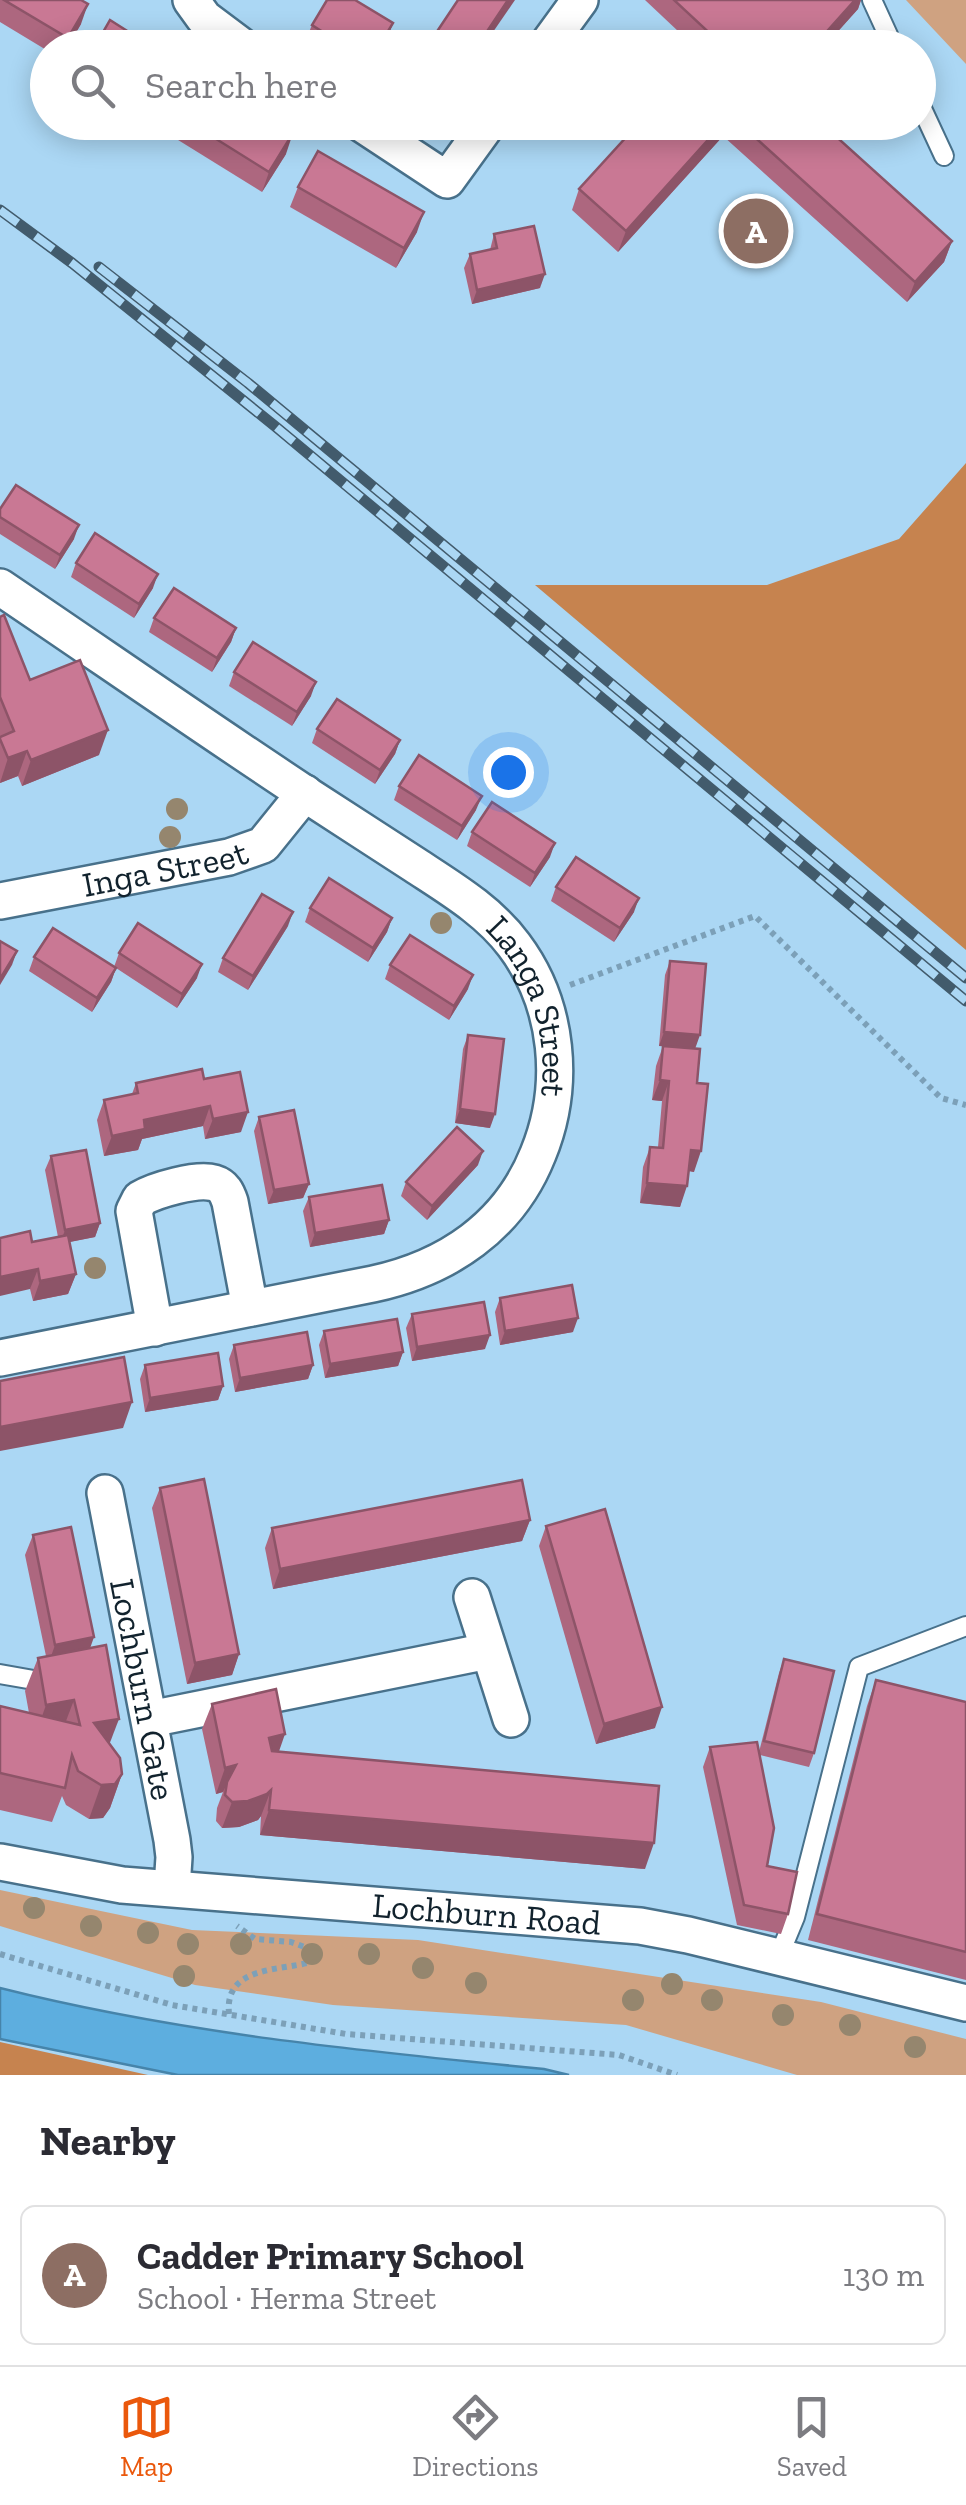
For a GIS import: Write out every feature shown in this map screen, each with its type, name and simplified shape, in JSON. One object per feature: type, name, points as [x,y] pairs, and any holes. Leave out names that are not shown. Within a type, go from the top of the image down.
[{"type":"street","points":[[191,0],[204,18],[220,30]]},
{"type":"street","points":[[558,30],[580,0]]},
{"type":"street","points":[[386,140],[447,180],[476,140]]},
{"type":"street","name":"Langa Street","points":[[0,587],[484,914],[513,943],[543,996],[555,1073],[543,1143],[528,1176],[490,1224],[448,1258],[407,1276],[0,1358]]},
{"type":"street","name":"Inga Street","points":[[0,901],[229,857],[264,845],[305,794]]},
{"type":"street","points":[[155,1328],[134,1211],[140,1199],[164,1189],[206,1182],[224,1190],[230,1202],[250,1308]]},
{"type":"street","name":"Lochburn Gate","points":[[106,1493],[130,1666],[150,1719],[172,1840],[172,1888]]},
{"type":"street","points":[[472,1597],[510,1719]]},
{"type":"street","points":[[150,1719],[488,1651]]},
{"type":"street","name":"Lochburn Road","points":[[0,1862],[122,1885],[640,1926],[966,2004]]},
{"type":"lane","points":[[872,0],[886,30]]},
{"type":"lane","points":[[936,139],[944,156]]},
{"type":"lane","points":[[778,1958],[795,1917],[859,1667],[966,1626]]},
{"type":"lane","points":[[0,1674],[45,1682],[64,1678]]},
{"type":"path","points":[[543,996],[755,916],[941,1098],[966,1105]]},
{"type":"path","points":[[220,1892],[226,1918],[255,1939],[310,1948],[311,1962],[262,1969],[234,1987],[228,2000],[229,2014]]},
{"type":"path","points":[[0,1954],[172,2005],[346,2034],[618,2055],[677,2075]]},
{"type":"shaded area","points":[[906,0],[966,0],[966,64],[936,30]]},
{"type":"shaded area","points":[[966,463],[966,950],[535,585],[767,585],[899,539]]},
{"type":"shaded area","points":[[0,1890],[192,1930],[418,1940],[821,2002],[966,2039],[966,2075],[797,2075],[626,2025],[333,2005],[195,1985],[0,1926]]},
{"type":"shaded area","points":[[0,2042],[148,2075],[0,2075]]},
{"type":"water","points":[[0,1988],[202,2029],[569,2075],[178,2075],[0,2039]]},
{"type":"building","points":[[4,0],[81,0],[88,4],[73,30],[55,30]]},
{"type":"building","points":[[327,0],[355,0],[393,23],[389,30],[320,30],[312,25]]},
{"type":"building","points":[[458,0],[508,0],[488,30],[438,30]]},
{"type":"building","points":[[674,0],[855,0],[828,30],[706,30]]},
{"type":"building","points":[[110,20],[126,30],[104,30]]},
{"type":"building","points":[[218,140],[289,140],[269,172]]},
{"type":"building","points":[[624,140],[708,140],[626,231],[579,189]]},
{"type":"building","points":[[758,140],[840,140],[952,241],[915,282]]},
{"type":"building","points":[[318,151],[424,212],[404,248],[298,187]]},
{"type":"building","points":[[534,226],[545,274],[477,290],[470,254],[497,248],[494,234]]},
{"type":"building","points":[[16,485],[79,525],[60,555],[0,517],[0,509]]},
{"type":"building","points":[[95,533],[158,574],[139,604],[76,563]]},
{"type":"building","points":[[174,588],[236,628],[217,658],[154,618]]},
{"type":"building","points":[[4,615],[30,680],[80,660],[108,730],[31,760],[27,751],[8,758],[0,739],[14,731],[0,697],[0,617]]},
{"type":"building","points":[[253,642],[316,682],[297,712],[234,672]]},
{"type":"building","points":[[337,699],[400,740],[380,770],[317,729]]},
{"type":"building","points":[[419,755],[482,796],[462,826],[399,786]]},
{"type":"building","points":[[492,802],[555,843],[535,873],[472,832]]},
{"type":"building","points":[[576,857],[639,898],[620,928],[556,887]]},
{"type":"building","points":[[329,878],[392,918],[373,948],[310,908]]},
{"type":"building","points":[[262,894],[293,912],[253,976],[223,958]]},
{"type":"building","points":[[138,923],[202,964],[182,994],[119,953]]},
{"type":"building","points":[[53,928],[116,968],[97,998],[34,957]]},
{"type":"building","points":[[410,935],[473,975],[454,1006],[390,965]]},
{"type":"building","points":[[0,941],[17,951],[0,979]]},
{"type":"building","points":[[670,961],[706,964],[700,1035],[664,1032]]},
{"type":"building","points":[[468,1035],[504,1039],[495,1114],[460,1109]]},
{"type":"building","points":[[663,1046],[700,1049],[697,1083],[708,1084],[701,1151],[691,1150],[687,1186],[647,1183],[650,1147],[663,1148],[669,1081],[660,1080]]},
{"type":"building","points":[[202,1069],[204,1079],[240,1072],[248,1112],[213,1119],[210,1106],[144,1120],[145,1129],[112,1136],[104,1100],[138,1093],[136,1083]]},
{"type":"building","points":[[294,1110],[309,1184],[274,1190],[259,1117]]},
{"type":"building","points":[[457,1127],[483,1151],[432,1206],[406,1182]]},
{"type":"building","points":[[86,1150],[100,1223],[65,1230],[51,1156]]},
{"type":"building","points":[[382,1185],[389,1220],[315,1233],[309,1197]]},
{"type":"building","points":[[30,1231],[32,1242],[68,1235],[76,1274],[40,1281],[38,1269],[0,1277],[0,1238]]},
{"type":"building","points":[[572,1285],[578,1318],[505,1331],[500,1298]]},
{"type":"building","points":[[484,1302],[490,1335],[417,1347],[412,1314]]},
{"type":"building","points":[[397,1319],[403,1352],[330,1364],[324,1331]]},
{"type":"building","points":[[307,1332],[313,1365],[240,1378],[234,1345]]},
{"type":"building","points":[[218,1353],[223,1386],[150,1398],[145,1365]]},
{"type":"building","points":[[124,1357],[132,1402],[0,1427],[0,1381]]},
{"type":"building","points":[[204,1479],[239,1654],[195,1663],[160,1488]]},
{"type":"building","points":[[522,1480],[530,1520],[280,1569],[272,1528]]},
{"type":"building","points":[[605,1509],[662,1707],[604,1724],[546,1526]]},
{"type":"building","points":[[71,1527],[94,1637],[55,1645],[33,1535]]},
{"type":"building","points":[[106,1645],[119,1719],[94,1723],[120,1758],[122,1774],[115,1784],[101,1785],[78,1771],[72,1755],[65,1788],[0,1773],[0,1706],[80,1725],[74,1700],[46,1705],[38,1658]]},
{"type":"building","points":[[784,1659],[834,1671],[814,1753],[764,1741]]},
{"type":"building","points":[[876,1680],[966,1702],[966,1952],[817,1914]]},
{"type":"building","points":[[276,1689],[285,1734],[269,1738],[272,1751],[659,1786],[654,1843],[269,1810],[271,1790],[248,1801],[232,1802],[225,1795],[236,1765],[225,1768],[212,1704]]},
{"type":"building","points":[[757,1742],[774,1828],[767,1866],[797,1872],[788,1914],[744,1905],[710,1747]]},
{"type":"railway","points":[[0,210],[276,427],[966,1001]]},
{"type":"railway","points":[[99,267],[248,383],[966,978]]},
{"type":"place","name":"Cadder Primary School","points":[[756,231]]}]
